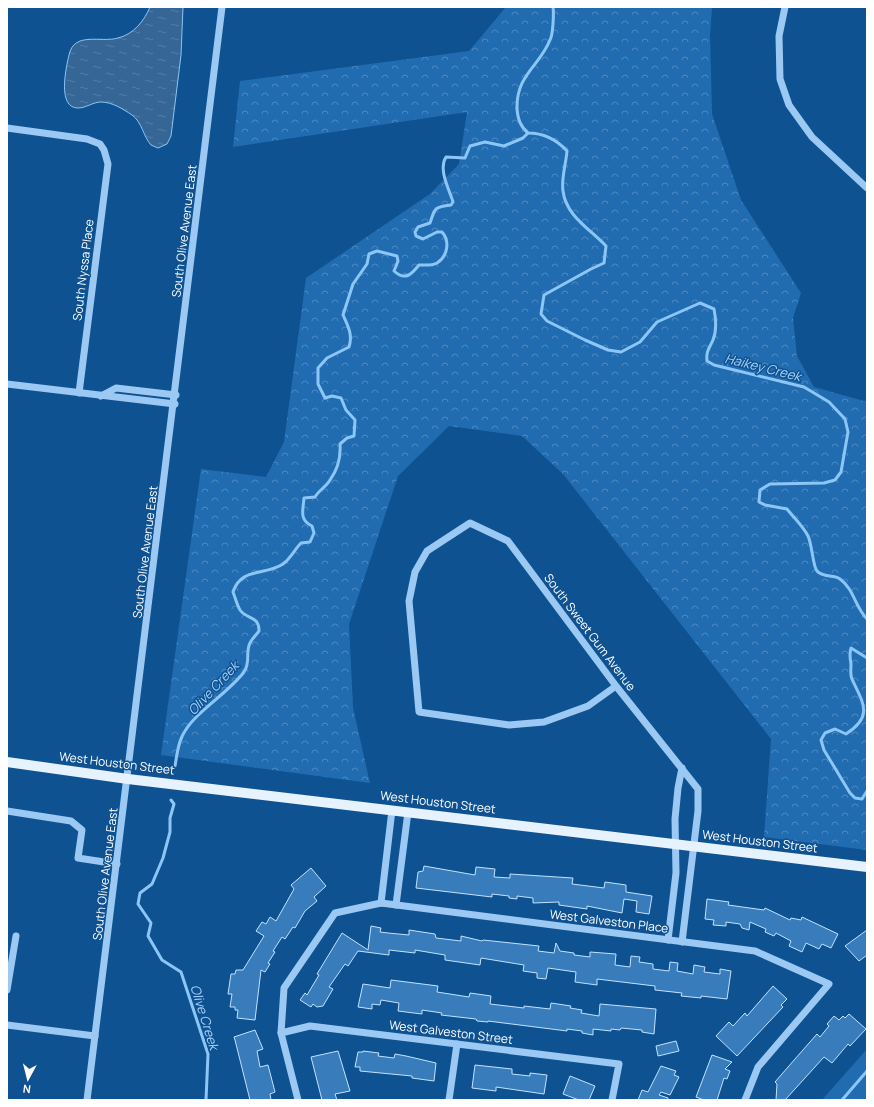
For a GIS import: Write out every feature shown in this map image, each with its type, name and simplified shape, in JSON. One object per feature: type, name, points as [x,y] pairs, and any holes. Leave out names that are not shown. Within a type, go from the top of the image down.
[{"type":"main road","name":"West Houston Street","points":[[7,762],[128,779],[867,867]]},
{"type":"street","name":"South Olive Avenue East","points":[[87,1100],[175,404],[222,7]]},
{"type":"street","points":[[785,7],[779,36],[780,79],[789,105],[812,137],[867,188]]},
{"type":"street","name":"South Nyssa Place","points":[[7,128],[88,139],[100,144],[104,150],[108,164],[79,393]]},
{"type":"street","points":[[7,384],[175,404]]},
{"type":"street","points":[[101,396],[116,388],[176,395]]},
{"type":"street","name":"South Sweet Gum Avenue","points":[[616,686],[588,706],[544,722],[508,725],[419,712],[410,602],[415,572],[427,551],[470,523],[508,541],[616,686],[698,789],[698,810],[682,942]]},
{"type":"street","points":[[668,940],[676,874],[676,812],[682,768]]},
{"type":"street","points":[[298,1100],[281,1032],[284,988],[335,914],[381,903],[392,810]]},
{"type":"street","points":[[7,811],[71,821],[82,830],[78,858],[117,864]]},
{"type":"street","points":[[396,905],[408,812]]},
{"type":"street","name":"West Galveston Place","points":[[381,903],[755,951],[828,984],[758,1068],[746,1100]]},
{"type":"street","points":[[7,990],[16,936]]},
{"type":"street","points":[[7,1025],[95,1036]]},
{"type":"street","name":"West Galveston Street","points":[[281,1032],[310,1026],[619,1064],[612,1100]]},
{"type":"street","points":[[449,1100],[457,1044]]},
{"type":"green space","points":[[506,7],[712,7],[710,35],[712,114],[741,200],[801,293],[793,318],[797,356],[814,387],[864,401],[867,400],[867,850],[764,837],[771,739],[563,474],[522,436],[449,426],[398,476],[349,624],[353,708],[370,783],[161,755],[201,469],[266,477],[284,442],[306,278],[430,194],[459,164],[467,112],[233,147],[240,81],[469,51]]},
{"type":"green space","points":[[867,1049],[867,1100],[822,1100]]},
{"type":"water","points":[[150,7],[183,7],[181,55],[171,136],[167,144],[158,148],[151,145],[138,121],[125,110],[105,102],[98,102],[81,108],[71,106],[67,102],[64,86],[69,55],[76,43],[82,40],[111,39],[124,36],[138,26]]},
{"type":"building","points":[[424,866],[475,875],[476,867],[495,869],[494,877],[510,878],[510,874],[573,878],[572,884],[604,888],[605,882],[626,885],[626,892],[652,896],[649,914],[636,912],[637,901],[624,899],[622,913],[587,906],[587,909],[559,905],[559,902],[533,903],[533,898],[517,896],[517,899],[509,898],[509,896],[492,894],[492,897],[416,888],[418,872],[423,871]]},
{"type":"building","points":[[311,868],[326,886],[314,897],[317,901],[305,911],[295,928],[293,927],[285,939],[282,937],[273,951],[275,952],[268,963],[270,964],[265,972],[261,970],[255,1020],[237,1018],[238,1010],[235,1010],[235,1007],[230,1007],[232,994],[228,994],[231,974],[235,974],[236,970],[243,970],[264,936],[256,931],[262,922],[266,924],[270,917],[276,921],[294,889],[291,885]]},
{"type":"building","points":[[707,899],[729,902],[728,905],[764,910],[765,908],[790,920],[791,918],[801,920],[802,917],[838,934],[831,948],[822,944],[819,949],[806,943],[802,952],[789,946],[791,941],[776,933],[774,936],[765,932],[766,929],[750,922],[749,930],[742,928],[740,924],[726,922],[726,926],[713,925],[714,920],[705,919]]},
{"type":"building","points":[[371,926],[381,928],[380,932],[388,933],[409,935],[409,930],[435,934],[436,938],[461,941],[461,936],[482,941],[539,946],[538,951],[554,953],[556,943],[560,951],[574,953],[574,955],[590,957],[590,952],[616,954],[615,965],[630,967],[631,956],[640,957],[639,962],[653,964],[653,969],[669,971],[670,962],[678,963],[677,971],[693,974],[694,965],[705,967],[704,972],[720,974],[720,969],[731,971],[727,999],[701,996],[701,998],[681,996],[682,993],[655,990],[655,986],[597,979],[597,985],[575,982],[576,972],[548,968],[546,979],[537,978],[537,973],[523,971],[524,965],[481,958],[480,965],[445,960],[445,955],[415,950],[415,953],[389,950],[389,955],[358,951],[348,966],[345,964],[329,987],[333,989],[323,1006],[317,1007],[313,1004],[311,1007],[300,1000],[305,993],[307,995],[319,975],[317,974],[342,933],[368,950]]},
{"type":"building","points":[[867,930],[867,955],[859,961],[845,946]]},
{"type":"building","points":[[391,980],[438,986],[437,992],[469,997],[470,993],[491,996],[490,1004],[524,1008],[524,1006],[550,1009],[551,1003],[571,1006],[570,1008],[582,1010],[581,1013],[599,1016],[600,1004],[656,1009],[654,1034],[642,1032],[642,1030],[621,1028],[620,1030],[611,1029],[611,1031],[593,1029],[593,1035],[582,1033],[582,1031],[567,1029],[567,1031],[488,1021],[477,1021],[476,1019],[441,1015],[442,1013],[422,1010],[422,1014],[398,1011],[399,1003],[381,1000],[380,1005],[372,1004],[372,1009],[358,1007],[363,984],[390,988]]},
{"type":"building","points":[[773,986],[787,999],[781,1005],[783,1007],[737,1056],[716,1036],[729,1022],[733,1026],[745,1013],[747,1016]]},
{"type":"building","points":[[849,1014],[866,1029],[850,1046],[848,1044],[832,1063],[824,1057],[785,1100],[776,1100],[777,1084],[775,1082],[817,1034],[820,1037],[829,1026],[827,1024],[834,1016],[839,1020],[843,1016],[845,1018]]},
{"type":"building","points":[[255,1030],[263,1049],[257,1051],[260,1067],[268,1065],[275,1092],[270,1094],[271,1100],[250,1100],[234,1037]]},
{"type":"building","points":[[676,1041],[679,1051],[658,1056],[656,1046]]},
{"type":"building","points":[[338,1051],[350,1091],[335,1094],[337,1100],[322,1100],[311,1057]]},
{"type":"building","points":[[363,1051],[379,1053],[378,1056],[394,1058],[395,1054],[436,1063],[434,1081],[412,1078],[412,1076],[360,1071],[360,1067],[355,1067],[358,1052]]},
{"type":"building","points":[[712,1055],[732,1062],[725,1069],[730,1071],[727,1079],[724,1078],[717,1100],[704,1100],[696,1097]]},
{"type":"building","points":[[475,1065],[512,1069],[512,1074],[530,1076],[530,1073],[547,1075],[544,1094],[496,1087],[496,1091],[472,1088]]},
{"type":"building","points":[[661,1066],[676,1071],[674,1075],[679,1077],[670,1095],[661,1092],[659,1095],[668,1098],[668,1100],[638,1100],[642,1090],[648,1092]]},
{"type":"building","points":[[570,1076],[595,1086],[589,1100],[579,1100],[563,1094]]},
{"type":"waterway","name":"Haikey Creek","points":[[553,7],[551,37],[540,57],[524,79],[520,88],[517,109],[518,116],[521,125],[528,133],[539,134],[549,138],[559,143],[567,151],[563,182],[565,200],[569,208],[580,222],[606,246],[604,263],[544,295],[541,314],[547,321],[585,340],[608,350],[621,352],[640,342],[657,322],[700,303],[714,309],[716,324],[713,340],[707,352],[707,361],[714,365],[804,387],[829,402],[845,419],[848,432],[841,472],[835,480],[824,483],[770,484],[760,490],[759,502],[765,505],[787,509],[801,525],[808,536],[811,544],[814,565],[817,571],[819,573],[838,578],[845,583],[867,619]]},
{"type":"waterway","name":"Olive Creek","points":[[175,766],[179,744],[185,731],[197,716],[230,687],[244,672],[247,665],[250,643],[259,631],[257,622],[243,613],[239,608],[233,592],[237,584],[248,575],[276,568],[283,564],[301,543],[310,542],[314,533],[312,526],[303,518],[304,498],[315,497],[328,482],[335,472],[338,463],[340,444],[347,438],[354,436],[355,420],[346,410],[341,398],[332,396],[325,398],[318,384],[318,368],[327,358],[349,347],[350,335],[343,315],[353,284],[367,264],[369,254],[377,251],[397,256],[398,261],[394,271],[401,276],[408,276],[419,265],[431,265],[441,260],[447,248],[445,236],[442,232],[437,232],[423,239],[416,236],[415,232],[418,227],[430,223],[436,209],[442,206],[451,205],[453,202],[443,167],[446,157],[465,158],[470,146],[485,142],[504,146],[523,138],[528,133]]},
{"type":"waterway","name":"Haikey Creek","points":[[867,658],[851,648],[851,676],[860,695],[864,709],[860,721],[846,734],[835,729],[825,733],[821,740],[824,750],[850,793],[855,798],[862,799],[867,791]]},
{"type":"waterway","name":"Olive Creek","points":[[171,800],[174,804],[170,818],[170,832],[163,858],[152,884],[140,893],[138,904],[151,923],[148,936],[162,960],[181,972],[208,1054],[206,1100]]},
{"type":"waterway","name":"Haikey Creek","points":[[842,1100],[867,1071]]}]
